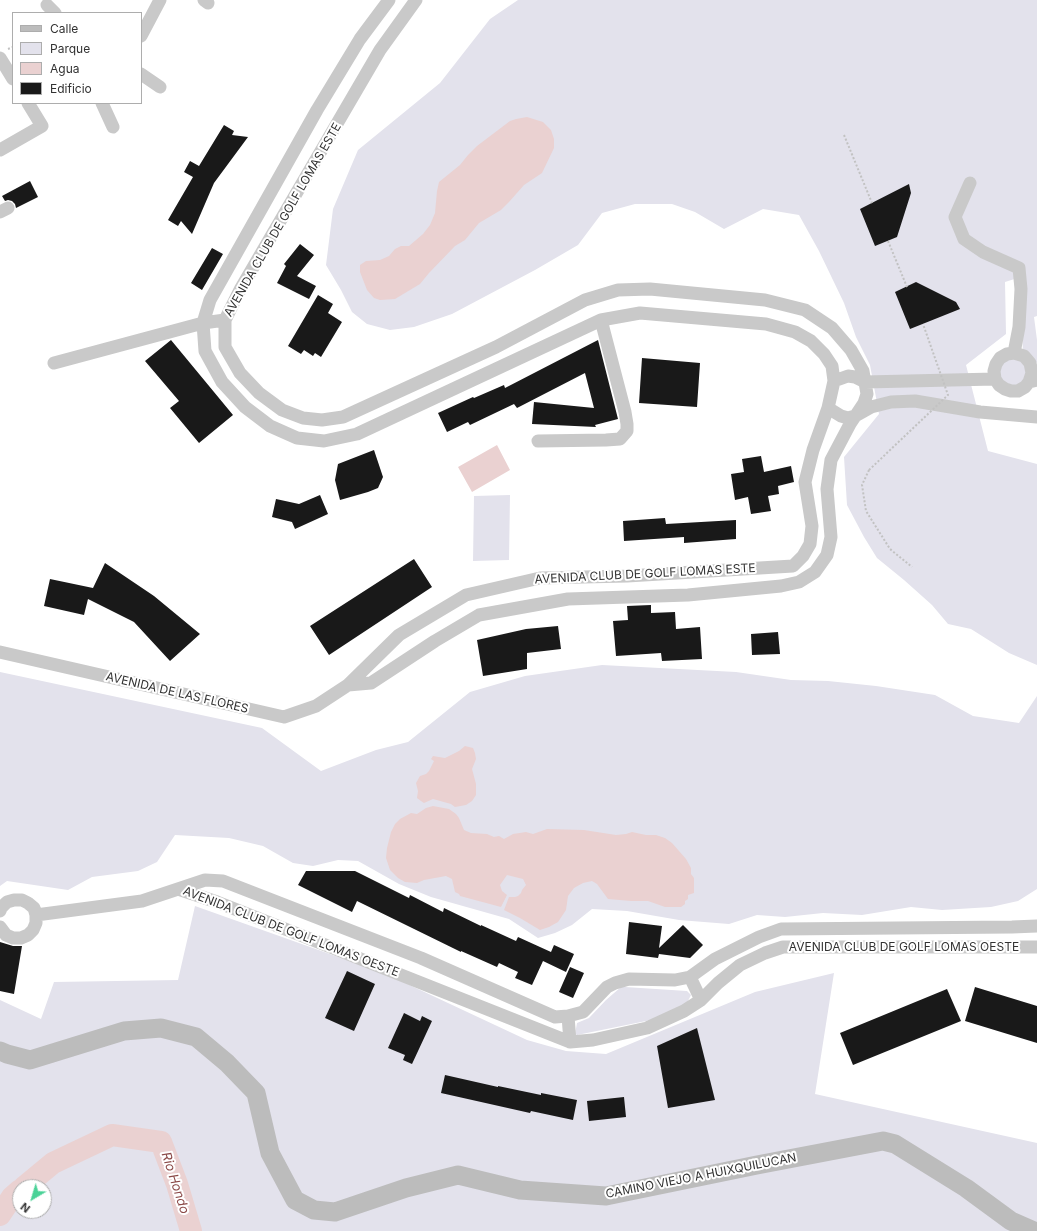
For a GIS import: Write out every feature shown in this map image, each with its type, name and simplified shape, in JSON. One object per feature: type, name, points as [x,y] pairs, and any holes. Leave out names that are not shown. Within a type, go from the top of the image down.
[{"type":"main road","name":"CAMINO VIEJO A HUIXQUILUCAN","points":[[0,1051],[30,1060],[124,1031],[161,1028],[196,1037],[227,1063],[256,1093],[270,1153],[295,1200],[314,1210],[335,1212],[406,1188],[458,1175],[520,1190],[606,1196],[883,1141],[895,1144],[966,1188],[1011,1220],[1034,1231]]},
{"type":"street","points":[[142,34],[160,0]]},
{"type":"street","name":"AVENIDA CLUB DE GOLF LOMAS ESTE","points":[[348,685],[399,635],[466,595],[540,578],[627,576],[793,566],[803,556],[810,544],[812,526],[805,482],[813,450],[828,408],[834,381],[832,366],[824,354],[811,341],[795,332],[766,324],[640,313],[601,320],[358,434],[324,441],[297,438],[270,426],[245,407],[222,382],[205,351],[203,323],[210,300],[317,110],[360,39],[389,0]]},
{"type":"street","name":"AVENIDA CLUB DE GOLF LOMAS ESTE","points":[[348,685],[372,683],[435,641],[479,615],[568,599],[688,595],[781,586],[799,582],[815,572],[827,555],[831,537],[827,489],[831,460],[855,416],[864,403],[867,394],[863,371],[851,350],[832,328],[805,310],[765,300],[650,288],[618,290],[585,300],[496,347],[343,417],[322,420],[303,418],[282,410],[259,393],[240,373],[225,347],[225,320],[241,288],[380,50],[416,0]]},
{"type":"street","points":[[0,58],[12,77]]},
{"type":"street","points":[[142,75],[160,87]]},
{"type":"street","points":[[0,150],[42,126],[29,104]]},
{"type":"street","points":[[102,104],[113,127]]},
{"type":"street","points":[[970,183],[955,217],[964,239],[983,252],[1018,268],[1022,289],[1019,327],[1014,353]]},
{"type":"street","points":[[54,363],[203,323],[225,320]]},
{"type":"street","points":[[538,441],[620,439],[627,431],[625,412],[601,320]]},
{"type":"street","points":[[1014,353],[1024,356],[1030,363],[1033,381],[1025,387],[1011,391],[999,385],[995,379],[994,371],[1000,358],[1007,354],[1014,353]]},
{"type":"street","points":[[834,381],[848,376],[855,377],[866,382],[995,379]]},
{"type":"street","points":[[828,408],[841,416],[848,418],[855,416],[871,407],[891,402],[915,401],[980,412],[1037,417]]},
{"type":"street","name":"AVENIDA DE LAS FLORES","points":[[0,652],[284,717],[316,706],[348,685]]},
{"type":"street","name":"AVENIDA CLUB DE GOLF LOMAS OESTE","points":[[178,890],[205,880],[223,882],[422,958],[555,1017],[568,1016],[583,1012],[606,987],[615,982],[629,979],[675,980],[690,977],[727,952],[759,937],[781,930],[1037,926]]},
{"type":"street","points":[[36,915],[142,901],[178,890]]},
{"type":"street","name":"AVENIDA CLUB DE GOLF LOMAS OESTE","points":[[178,890],[217,902],[570,1042],[593,1040],[647,1028],[684,1011],[701,1000],[740,964],[783,947],[1037,947]]},
{"type":"street","points":[[0,911],[7,902],[22,900],[34,908],[36,915],[36,923],[33,930],[28,935],[21,938],[13,938],[6,935],[0,927]]},
{"type":"street","points":[[690,977],[701,1000]]},
{"type":"street","points":[[568,1016],[570,1042]]},
{"type":"path","points":[[844,135],[872,203]]},
{"type":"path","points":[[888,241],[907,287]]},
{"type":"path","points":[[912,567],[890,549],[866,511],[862,485],[869,470],[948,395],[923,324]]},
{"type":"green space","points":[[518,0],[1037,0],[1037,316],[1034,317],[1037,340],[1037,362],[1033,367],[1023,355],[1022,326],[1024,276],[1005,282],[1006,334],[966,365],[988,451],[1037,464],[1037,665],[1009,653],[971,629],[948,624],[932,605],[877,558],[847,505],[844,457],[879,414],[870,365],[856,337],[844,303],[819,251],[799,215],[763,209],[724,229],[695,212],[672,204],[635,204],[602,213],[578,245],[535,270],[452,314],[414,327],[390,330],[367,324],[352,312],[326,265],[333,209],[358,150],[440,83],[490,19]]},
{"type":"green space","points":[[1014,357],[1023,361],[1027,370],[1025,379],[1017,386],[1007,386],[1000,379],[999,369],[1005,361]]},
{"type":"green space","points":[[510,495],[509,560],[473,561],[474,496]]},
{"type":"green space","points":[[602,665],[736,672],[791,680],[828,681],[876,686],[935,695],[973,716],[1019,723],[1037,696],[1037,889],[1018,901],[991,907],[942,910],[911,907],[862,915],[823,913],[785,917],[757,915],[729,924],[679,920],[627,911],[592,909],[572,925],[555,933],[538,938],[509,919],[431,897],[399,884],[358,861],[338,860],[313,866],[293,863],[263,846],[229,838],[175,835],[157,862],[138,871],[92,877],[68,890],[7,881],[0,886],[0,672],[262,728],[321,771],[376,750],[408,742],[470,692],[525,676]]},
{"type":"green space","points":[[195,906],[386,974],[527,1040],[566,1051],[606,1054],[755,992],[834,973],[815,1094],[1037,1143],[1037,1231],[0,1231],[0,1000],[41,1019],[54,982],[178,980]]},
{"type":"green space","points":[[621,987],[687,991],[691,995],[687,1003],[651,1020],[577,1035],[575,1034],[577,1023],[589,1018]]},
{"type":"water","points":[[527,117],[543,122],[551,130],[554,139],[554,148],[542,173],[524,185],[501,210],[479,223],[465,240],[455,246],[420,284],[395,299],[380,300],[374,298],[367,290],[360,272],[360,265],[366,261],[380,260],[389,256],[395,249],[401,246],[409,246],[423,234],[430,225],[435,213],[439,182],[460,165],[477,146],[510,121]]},
{"type":"water","points":[[497,445],[510,470],[472,492],[458,467]]},
{"type":"water","points":[[465,746],[473,748],[476,759],[472,769],[476,784],[476,795],[472,801],[466,805],[455,807],[451,804],[433,799],[424,803],[417,798],[418,791],[416,783],[420,776],[429,771],[434,761],[431,759],[433,756],[445,758],[459,751]]},
{"type":"water","points":[[433,806],[449,809],[456,814],[464,830],[471,833],[487,834],[494,837],[499,836],[504,839],[513,834],[526,832],[533,834],[547,829],[584,830],[616,835],[632,832],[646,835],[656,835],[665,838],[672,843],[686,859],[691,868],[691,874],[694,878],[694,893],[688,895],[688,899],[681,907],[665,907],[648,901],[608,899],[597,884],[592,881],[583,883],[574,888],[568,896],[566,910],[558,922],[540,930],[504,910],[509,897],[518,896],[526,885],[523,879],[507,875],[500,885],[502,891],[507,895],[501,907],[460,896],[455,892],[452,879],[446,876],[424,880],[417,883],[405,882],[398,878],[390,870],[386,858],[387,848],[391,832],[395,824],[400,819],[411,813],[417,814],[426,808]]},
{"type":"building","points":[[224,125],[234,131],[232,135],[248,137],[214,183],[192,234],[181,221],[178,226],[168,220],[193,177],[184,172],[190,161],[199,166]]},
{"type":"building","points":[[30,181],[38,197],[16,208],[12,201],[5,201],[2,196]]},
{"type":"building","points":[[909,184],[911,193],[897,237],[875,246],[860,209]]},
{"type":"building","points":[[300,244],[314,255],[297,276],[316,286],[309,299],[277,283],[286,266],[284,264]]},
{"type":"building","points":[[212,248],[223,254],[202,290],[191,283]]},
{"type":"building","points":[[916,282],[956,302],[960,309],[910,329],[895,292]]},
{"type":"building","points":[[318,295],[333,304],[328,313],[342,322],[321,357],[315,353],[313,356],[304,350],[301,354],[288,346]]},
{"type":"building","points":[[171,340],[233,415],[199,443],[170,408],[179,401],[145,361]]},
{"type":"building","points":[[598,340],[618,419],[595,425],[596,427],[532,424],[534,402],[594,408],[585,373],[517,408],[514,404],[470,425],[468,422],[447,432],[438,413],[504,385],[505,388]]},
{"type":"building","points":[[642,358],[700,363],[697,407],[639,403]]},
{"type":"building","points":[[374,450],[383,477],[378,488],[340,500],[335,480],[338,464]]},
{"type":"building","points":[[761,456],[764,472],[791,466],[794,482],[778,486],[779,494],[768,496],[771,511],[751,514],[748,497],[735,500],[731,474],[744,472],[742,459]]},
{"type":"building","points":[[320,495],[328,514],[295,529],[292,522],[272,517],[276,499],[299,504]]},
{"type":"building","points":[[665,518],[666,524],[736,520],[736,539],[684,543],[684,537],[624,541],[623,521]]},
{"type":"building","points":[[414,559],[432,587],[329,655],[310,626]]},
{"type":"building","points":[[105,563],[154,596],[200,634],[170,661],[134,622],[88,599],[84,615],[44,606],[50,579],[93,588]]},
{"type":"building","points":[[651,605],[651,613],[675,612],[676,629],[700,627],[702,659],[662,661],[661,653],[616,656],[613,621],[628,620],[627,606]]},
{"type":"building","points":[[558,626],[561,649],[527,653],[527,669],[483,676],[477,640],[526,629]]},
{"type":"building","points":[[778,632],[780,654],[752,655],[751,634]]},
{"type":"building","points":[[306,871],[355,871],[409,898],[410,895],[443,912],[444,908],[516,941],[518,937],[551,952],[554,945],[574,954],[566,972],[543,961],[532,985],[515,978],[518,972],[499,963],[497,967],[461,952],[357,901],[352,912],[298,885]]},
{"type":"building","points":[[629,922],[662,926],[659,948],[683,925],[703,945],[690,958],[659,954],[658,958],[626,954]]},
{"type":"building","points":[[0,942],[13,946],[22,946],[14,994],[0,991]]},
{"type":"building","points":[[570,967],[584,973],[573,998],[559,992]]},
{"type":"building","points":[[347,971],[375,984],[354,1031],[325,1018]]},
{"type":"building","points":[[975,987],[1037,1006],[1037,1043],[965,1021]]},
{"type":"building","points":[[947,989],[961,1021],[853,1065],[840,1033]]},
{"type":"building","points":[[404,1013],[420,1021],[422,1016],[432,1021],[412,1064],[403,1060],[405,1055],[388,1048]]},
{"type":"building","points":[[697,1028],[715,1100],[668,1108],[657,1046]]},
{"type":"building","points":[[445,1075],[498,1087],[577,1100],[573,1120],[531,1111],[530,1113],[441,1093]]},
{"type":"building","points":[[624,1097],[626,1117],[589,1121],[587,1101]]},
{"type":"waterway","name":"Rio Hondo","points":[[34,1179],[53,1163],[112,1135],[161,1142],[177,1184],[191,1231]]},
{"type":"waterway","name":"Rio Hondo","points":[[0,1215],[12,1197]]}]
